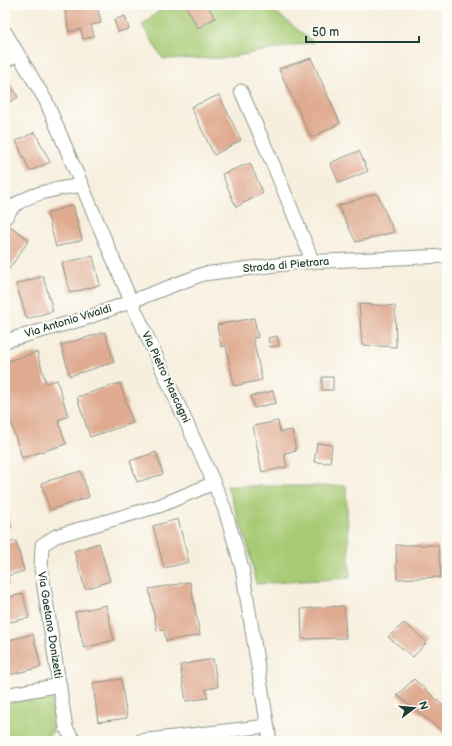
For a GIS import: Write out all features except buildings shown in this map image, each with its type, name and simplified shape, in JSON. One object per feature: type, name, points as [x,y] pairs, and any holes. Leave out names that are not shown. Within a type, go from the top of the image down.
[{"type":"street","name":"Via Pietro Mascagni","points":[[5,32],[46,101],[131,300],[225,510],[242,568],[270,741]]},
{"type":"street","points":[[5,61],[18,54]]},
{"type":"street","points":[[241,91],[313,262]]},
{"type":"street","points":[[5,218],[13,206],[30,197],[82,185]]},
{"type":"street","name":"Strada di Pietrara","points":[[131,300],[203,274],[301,262],[447,256]]},
{"type":"street","name":"Via Antonio Vivaldi","points":[[5,341],[87,318],[131,300]]},
{"type":"street","name":"Via Gaetano Donizetti","points":[[72,741],[66,728],[41,568],[42,545],[56,536],[159,506],[214,483]]},
{"type":"street","points":[[5,695],[60,685]]},
{"type":"street","points":[[143,741],[267,726]]},
{"type":"green space","points":[[166,5],[267,5],[313,42],[226,58],[163,59],[142,25]]},
{"type":"green space","points":[[227,486],[346,486],[350,578],[256,584],[249,549]]},
{"type":"green space","points":[[51,694],[57,703],[58,718],[52,733],[44,737],[18,741],[5,741],[5,703]]}]
